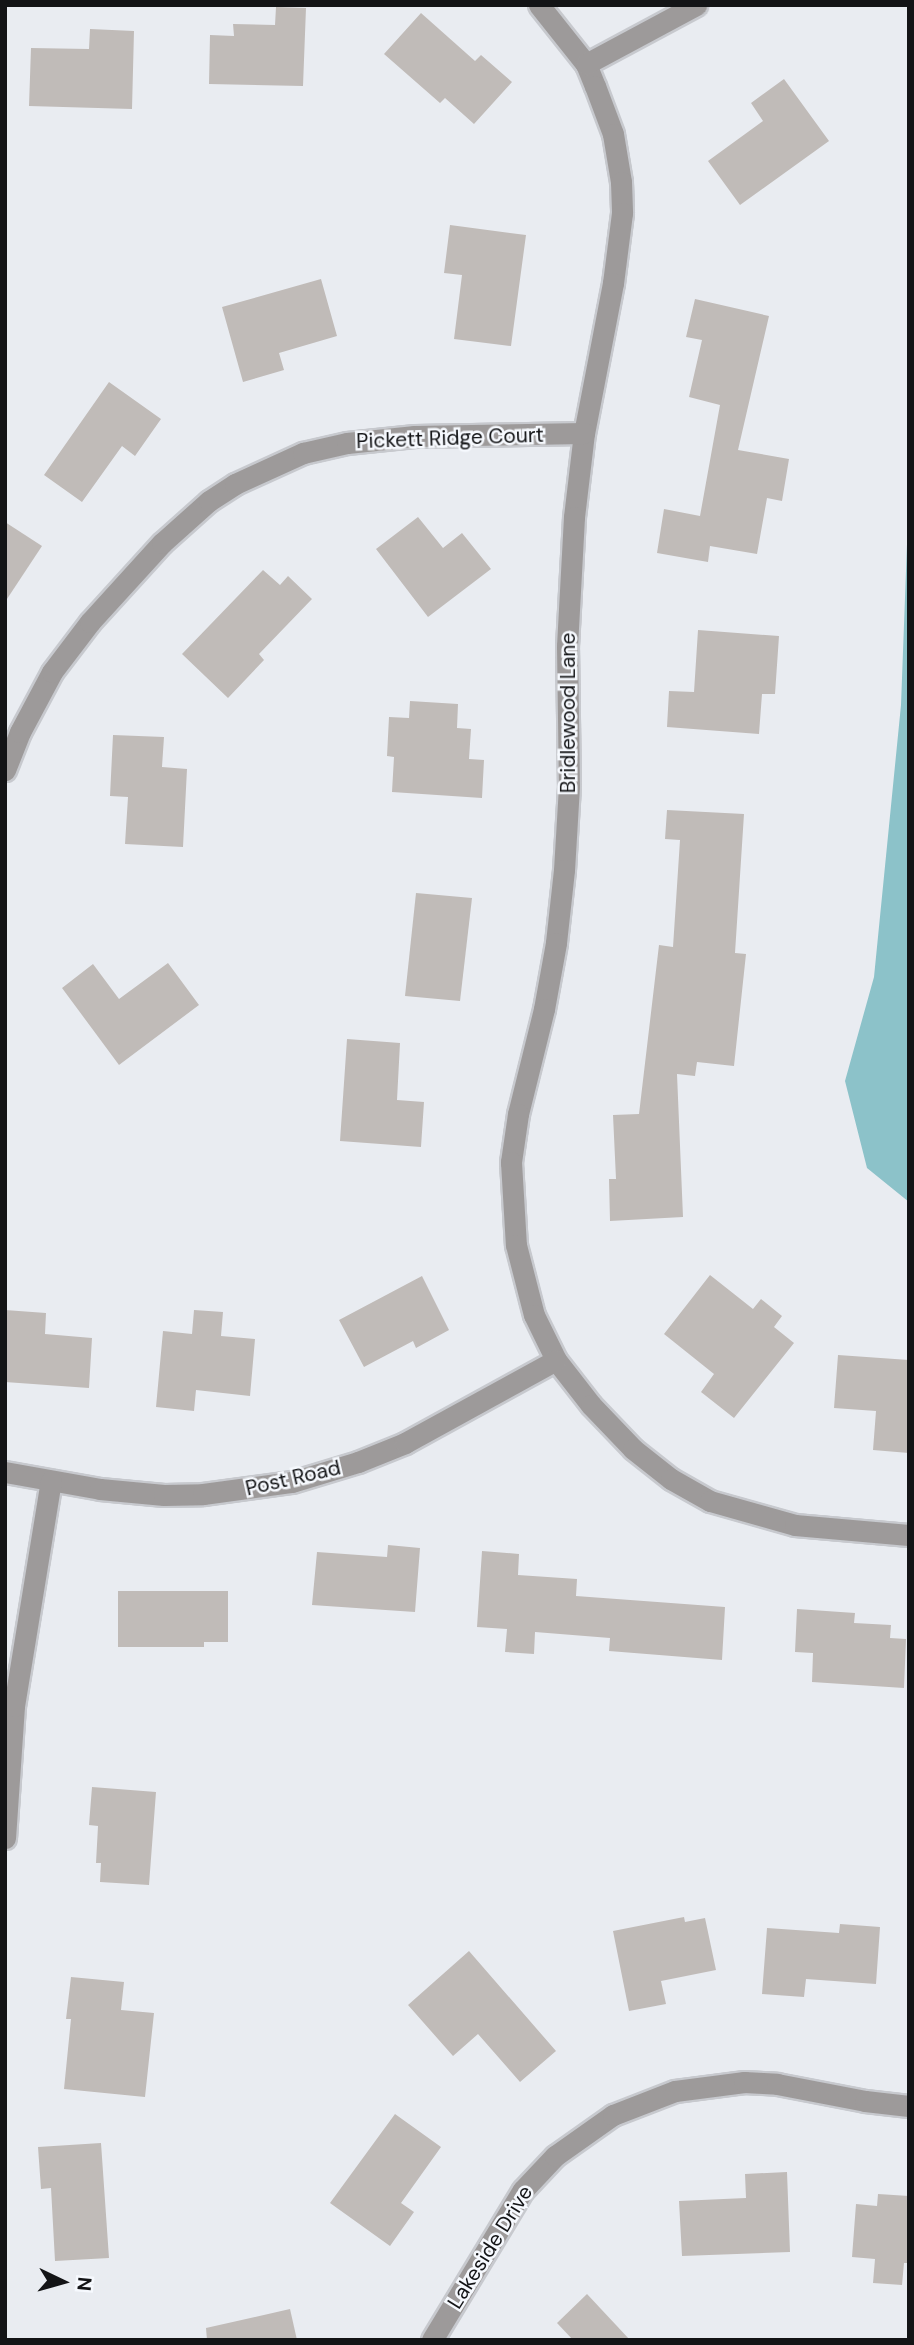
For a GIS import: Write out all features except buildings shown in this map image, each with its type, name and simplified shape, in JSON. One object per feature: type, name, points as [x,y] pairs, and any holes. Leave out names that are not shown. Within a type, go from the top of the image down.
[{"type":"street","name":"Bridlewood Lane","points":[[539,5],[586,64],[613,134],[621,182],[622,213],[614,283],[583,433],[567,646],[569,786],[565,870],[544,1009],[518,1114],[511,1163],[516,1245],[534,1315],[556,1360],[591,1405],[633,1449],[671,1479],[710,1501],[794,1525],[909,1535]]},
{"type":"street","points":[[586,64],[696,5]]},
{"type":"street","name":"Pickett Ridge Court","points":[[5,770],[20,732],[52,672],[90,621],[162,543],[209,501],[235,484],[303,453],[347,443],[415,436],[583,433]]},
{"type":"street","name":"Post Road","points":[[5,1472],[51,1481],[164,1495],[203,1494],[292,1482],[359,1462],[405,1443],[556,1360]]},
{"type":"street","points":[[5,1839],[14,1706],[51,1481]]},
{"type":"street","name":"Lakeside Drive","points":[[432,2340],[523,2190],[555,2156],[612,2115],[676,2091],[744,2082],[777,2084],[865,2101],[909,2106]]},
{"type":"water","points":[[909,490],[909,1202],[867,1168],[845,1081],[874,977],[901,705]]}]
